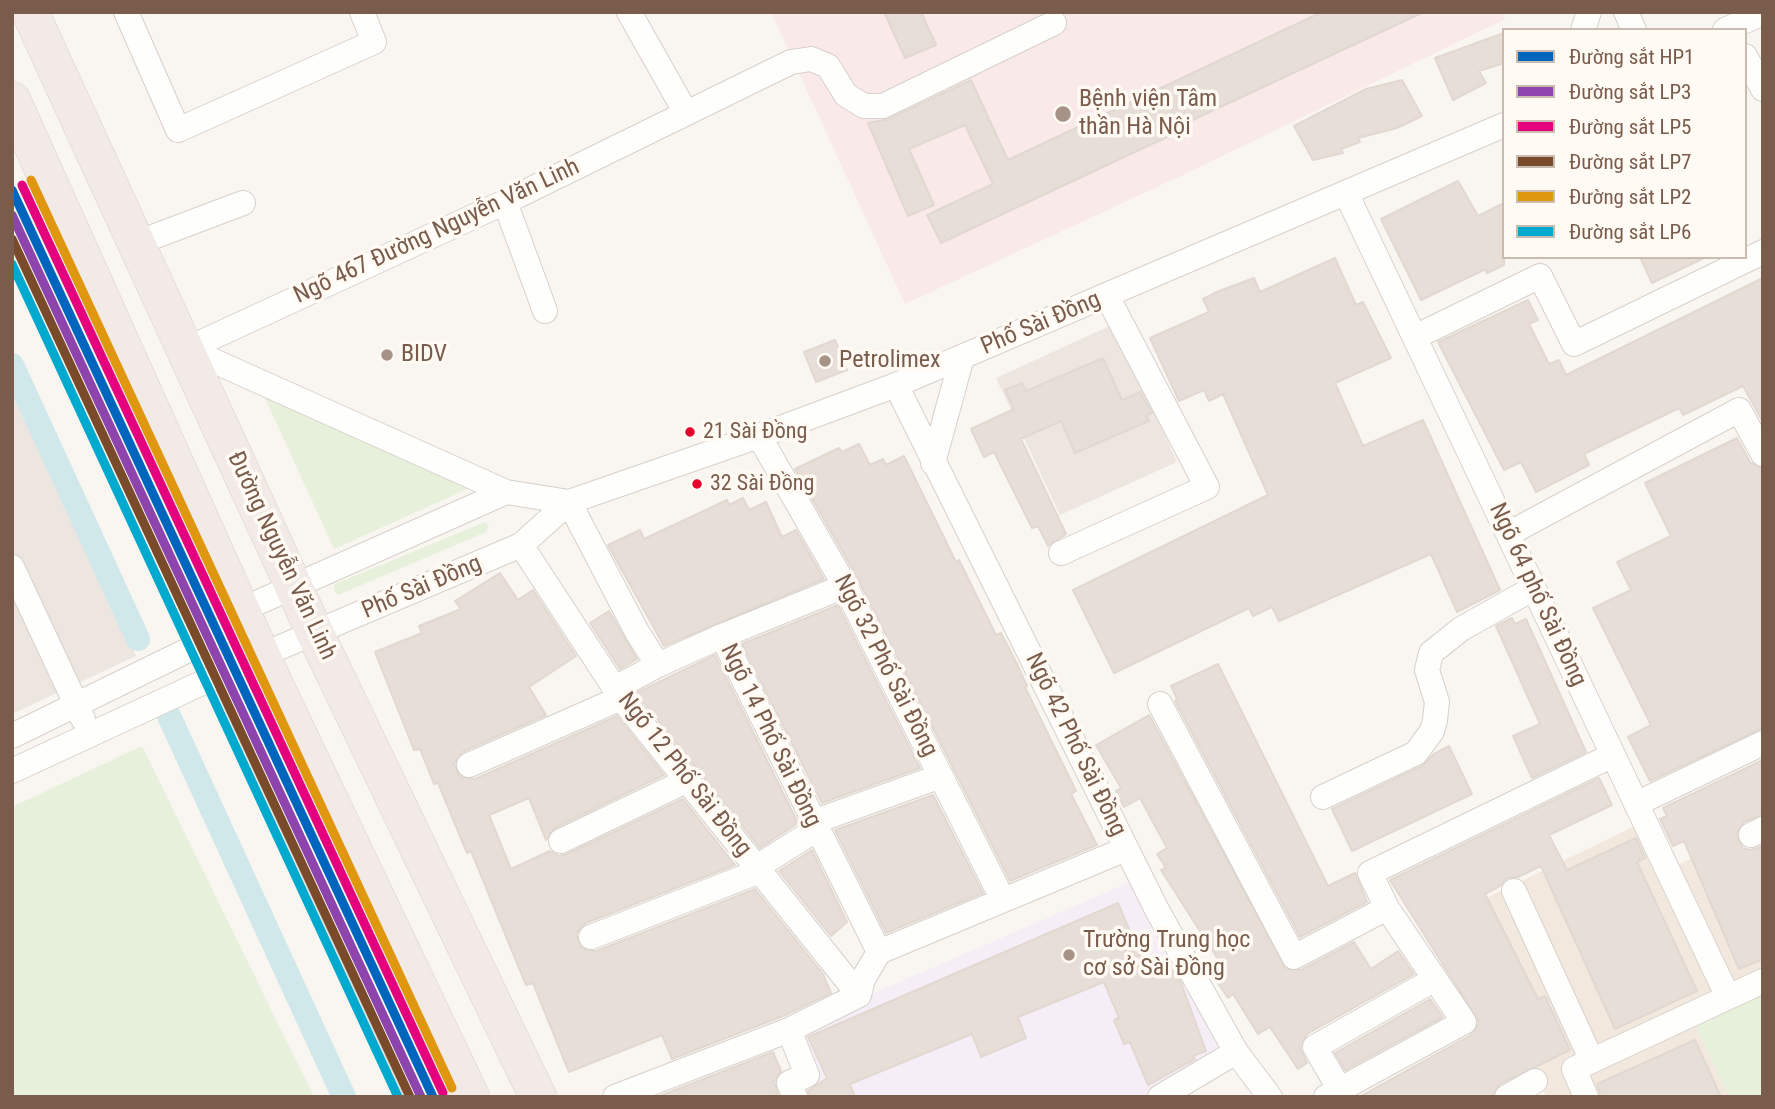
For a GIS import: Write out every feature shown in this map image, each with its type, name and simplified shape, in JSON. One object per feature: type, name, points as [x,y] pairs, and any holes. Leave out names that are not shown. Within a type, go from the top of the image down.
[{"type":"highway","name":"Đường Nguyễn Văn Linh","points":[[30,12],[113,197],[187,349],[315,633],[538,1097]]},
{"type":"highway","points":[[12,100],[262,654],[471,1097]]},
{"type":"highway","points":[[65,216],[113,197]]},
{"type":"street","points":[[125,12],[178,130],[374,42],[362,12]]},
{"type":"street","points":[[629,12],[685,113]]},
{"type":"street","points":[[1607,12],[1614,28]]},
{"type":"street","points":[[1626,12],[1633,28]]},
{"type":"street","points":[[1728,25],[1763,13]]},
{"type":"street","name":"Ngõ 467 Đường Nguyễn Văn Linh","points":[[187,349],[505,202],[791,62],[811,59],[828,66],[846,95],[864,106],[883,106],[1054,23]]},
{"type":"street","points":[[1747,60],[1763,89]]},
{"type":"street","name":"Phố Sài Đồng","points":[[12,771],[262,654],[522,545],[569,502],[895,385],[1502,126]]},
{"type":"street","name":"Ngõ 64 phố Sài Đồng","points":[[1346,192],[1728,998]]},
{"type":"street","points":[[505,202],[545,311]]},
{"type":"street","points":[[137,243],[243,203]]},
{"type":"street","points":[[1415,337],[1540,276],[1573,344],[1763,252]]},
{"type":"street","points":[[1061,553],[1207,487],[1107,296]]},
{"type":"street","name":"Phố Sài Đồng","points":[[187,349],[506,492],[569,502]]},
{"type":"street","points":[[933,463],[962,357]]},
{"type":"street","name":"Ngõ 42 Phố Sài Đồng","points":[[895,385],[1126,849],[1236,1052],[1270,1097]]},
{"type":"street","points":[[1508,534],[1739,410],[1763,454]]},
{"type":"street","name":"Ngõ 32 Phố Sài Đồng","points":[[759,436],[845,586],[1003,900]]},
{"type":"street","points":[[12,736],[219,635],[242,610],[506,492]]},
{"type":"street","points":[[569,502],[657,665]]},
{"type":"street","name":"Ngõ 12 Phố Sài Đồng","points":[[522,545],[618,693],[859,995]]},
{"type":"street","points":[[12,567],[90,735]]},
{"type":"street","name":"Ngõ 14 Phố Sài Đồng","points":[[470,765],[618,693],[657,665],[845,586]]},
{"type":"street","points":[[1323,797],[1416,753],[1425,743],[1436,720],[1437,702],[1427,670],[1431,653],[1461,629],[1534,588]]},
{"type":"street","name":"Ngõ 14 Phố Sài Đồng","points":[[722,636],[879,952]]},
{"type":"street","points":[[222,673],[418,1097]]},
{"type":"street","points":[[1160,704],[1294,957],[1387,908]]},
{"type":"street","points":[[1636,804],[1763,743]]},
{"type":"street","points":[[1435,979],[1315,1047],[1336,1094],[1464,1021],[1387,908],[1370,873],[1613,755]]},
{"type":"street","points":[[591,937],[759,869],[815,826],[941,776]]},
{"type":"street","points":[[561,841],[686,781]]},
{"type":"street","points":[[615,1097],[789,1030],[859,995],[863,979],[879,952],[1126,849]]},
{"type":"street","points":[[1514,891],[1592,1061]]},
{"type":"street","points":[[1586,1097],[1574,1069],[1763,981]]},
{"type":"street","points":[[789,1030],[807,1075],[789,1083],[795,1097]]},
{"type":"street","points":[[1160,1097],[1236,1052]]},
{"type":"street","points":[[1507,1097],[1535,1081]]},
{"type":"shaded area","name":"Bệnh viện Tâm thần Hà Nội","points":[[771,12],[1502,12],[1505,19],[1187,173],[905,304]]},
{"type":"shaded area","points":[[1114,324],[1177,462],[1060,515],[996,378]]},
{"type":"shaded area","points":[[12,390],[136,656],[12,714]]},
{"type":"shaded area","points":[[1643,822],[1667,870],[1708,851],[1763,916],[1763,1097],[1547,1097],[1433,924]]},
{"type":"shaded area","name":"Trường Trung học cơ sở Sài Đồng","points":[[1137,879],[1223,1052],[1144,1097],[795,1097],[807,1075],[789,1030]]},
{"type":"green space","points":[[259,385],[472,487],[334,549]]},
{"type":"green space","points":[[485,522],[489,526],[486,532],[338,595],[334,591],[335,584]]},
{"type":"green space","points":[[142,746],[314,1097],[12,1097],[12,807]]},
{"type":"green space","points":[[1763,994],[1763,1097],[1729,1097],[1696,1026]]},
{"type":"building","points":[[884,12],[921,12],[936,45],[905,58]]},
{"type":"building","points":[[1322,12],[1424,12],[1184,124],[1186,128],[941,243],[927,215],[993,184],[965,125],[909,149],[934,205],[908,216],[868,123],[889,119],[971,80],[1008,160]]},
{"type":"building","points":[[1502,34],[1502,64],[1479,71],[1486,83],[1453,100],[1435,58]]},
{"type":"building","points":[[1402,80],[1422,116],[1397,128],[1358,138],[1360,142],[1341,149],[1343,153],[1313,160],[1294,126],[1366,89]]},
{"type":"building","points":[[1458,181],[1478,216],[1502,204],[1504,265],[1487,273],[1486,269],[1421,300],[1381,219]]},
{"type":"building","points":[[1335,258],[1356,305],[1363,302],[1391,358],[1335,383],[1363,446],[1423,420],[1500,590],[1457,612],[1431,554],[1279,621],[1272,607],[1253,616],[1249,608],[1114,673],[1073,590],[1268,495],[1223,394],[1209,401],[1204,390],[1179,401],[1150,338],[1209,312],[1203,299],[1219,291],[1254,278],[1260,292]]},
{"type":"building","points":[[1641,259],[1702,259],[1652,283]]},
{"type":"building","points":[[1763,278],[1763,422],[1743,386],[1683,415],[1679,408],[1584,454],[1589,465],[1536,492],[1521,462],[1504,470],[1438,342],[1528,300],[1538,320],[1529,324],[1549,364],[1559,360],[1566,375]]},
{"type":"building","name":"Petrolimex","points":[[835,340],[847,370],[816,382],[804,352]]},
{"type":"building","points":[[1103,358],[1122,400],[1140,392],[1152,413],[1146,415],[1149,421],[1075,453],[1061,421],[1021,439],[1066,534],[1048,546],[1038,526],[1032,528],[994,452],[984,457],[971,429],[1014,409],[1005,390],[1022,383],[1026,391]]},
{"type":"building","points":[[1737,438],[1750,462],[1763,469],[1763,728],[1650,781],[1628,737],[1651,725],[1593,608],[1631,590],[1617,562],[1671,536],[1645,483]]},
{"type":"building","points":[[859,444],[870,465],[883,459],[886,465],[904,456],[956,562],[959,560],[996,635],[1001,633],[1016,662],[1027,686],[1025,687],[1076,791],[1071,794],[1097,845],[1010,881],[858,579],[795,469],[839,448],[842,452]]},
{"type":"building","points":[[743,498],[749,510],[766,502],[782,537],[796,530],[824,579],[664,646],[608,545],[640,530],[644,539],[727,500],[729,505]]},
{"type":"building","points":[[500,573],[518,600],[533,590],[576,656],[529,687],[546,715],[462,752],[454,763],[460,777],[475,779],[617,716],[664,775],[555,828],[546,840],[529,798],[489,815],[511,869],[550,851],[559,856],[567,854],[683,799],[735,865],[586,923],[576,934],[581,948],[596,951],[755,889],[823,974],[831,993],[783,1016],[672,1059],[662,1035],[569,1072],[533,983],[526,985],[471,851],[467,853],[438,783],[434,784],[420,749],[414,750],[375,652],[422,633],[419,626],[461,609],[455,601]]},
{"type":"building","points":[[838,605],[920,768],[822,803],[742,644]]},
{"type":"building","points":[[609,611],[637,659],[620,669],[590,623]]},
{"type":"building","points":[[1512,618],[1515,624],[1526,619],[1586,752],[1532,778],[1513,736],[1540,724],[1496,626]]},
{"type":"building","points":[[715,655],[798,823],[760,848],[636,693]]},
{"type":"building","points":[[1218,664],[1328,886],[1355,873],[1367,902],[1300,937],[1175,701],[1177,699],[1171,686]]},
{"type":"building","points":[[1149,715],[1286,969],[1301,970],[1354,942],[1371,969],[1398,951],[1414,974],[1307,1034],[1300,1048],[1307,1063],[1298,1069],[1270,1027],[1258,1034],[1233,994],[1228,998],[1210,971],[1221,964],[1161,870],[1166,868],[1157,854],[1167,848],[1140,798],[1124,807],[1116,791],[1121,788],[1096,745]]},
{"type":"building","points":[[1449,746],[1472,794],[1352,851],[1332,809],[1422,766],[1434,754]]},
{"type":"building","points":[[1763,760],[1763,814],[1744,822],[1736,835],[1743,848],[1751,850],[1763,846],[1763,959],[1739,969],[1684,841],[1673,846],[1660,819],[1667,816],[1663,808]]},
{"type":"building","points":[[1599,778],[1612,805],[1549,835],[1567,870],[1636,838],[1645,858],[1637,862],[1697,991],[1615,1029],[1541,866],[1518,877],[1507,878],[1500,886],[1485,894],[1538,999],[1545,996],[1570,1050],[1500,1084],[1492,1097],[1359,1097],[1471,1035],[1479,1022],[1390,880]]},
{"type":"building","points":[[933,795],[983,893],[886,933],[835,830]]},
{"type":"building","points":[[812,850],[847,922],[831,936],[779,871]]},
{"type":"building","points":[[1118,903],[1145,967],[1167,959],[1181,983],[1206,1051],[1193,1056],[1195,1059],[1148,1085],[1130,1042],[1124,1044],[1114,1020],[1119,1018],[1104,982],[1018,1017],[1026,1038],[981,1057],[972,1034],[850,1084],[855,1097],[810,1097],[808,1091],[827,1078],[808,1037]]},
{"type":"building","points":[[1430,999],[1443,1017],[1345,1070],[1335,1053]]},
{"type":"building","points":[[1695,1040],[1721,1097],[1601,1097],[1597,1084]]},
{"type":"building","points":[[773,1052],[781,1071],[774,1082],[779,1097],[657,1097]]},
{"type":"waterway","points":[[12,365],[138,639]]},
{"type":"waterway","points":[[169,716],[344,1097]]},
{"type":"rail line","name":"LP2","points":[[31,180],[452,1088]]},
{"type":"rail line","name":"LP5","points":[[22,185],[443,1093]]},
{"type":"rail line","name":"HP1","points":[[12,190],[433,1097]]},
{"type":"rail line","name":"LP3","points":[[12,215],[421,1097]]},
{"type":"rail line","name":"LP7","points":[[12,239],[410,1097]]},
{"type":"rail line","name":"LP6","points":[[12,264],[398,1097]]},
{"type":"place","name":"Bệnh viện Tâm thần Hà Nội","points":[[1063,114]]},
{"type":"place","name":"BIDV","points":[[387,355]]},
{"type":"place","name":"Petrolimex","points":[[825,361]]},
{"type":"place","name":"21 Sài Đồng","points":[[690,432]]},
{"type":"place","name":"32 Sài Đồng","points":[[697,484]]},
{"type":"place","name":"Trường Trung học cơ sở Sài Đồng","points":[[1069,955]]}]
